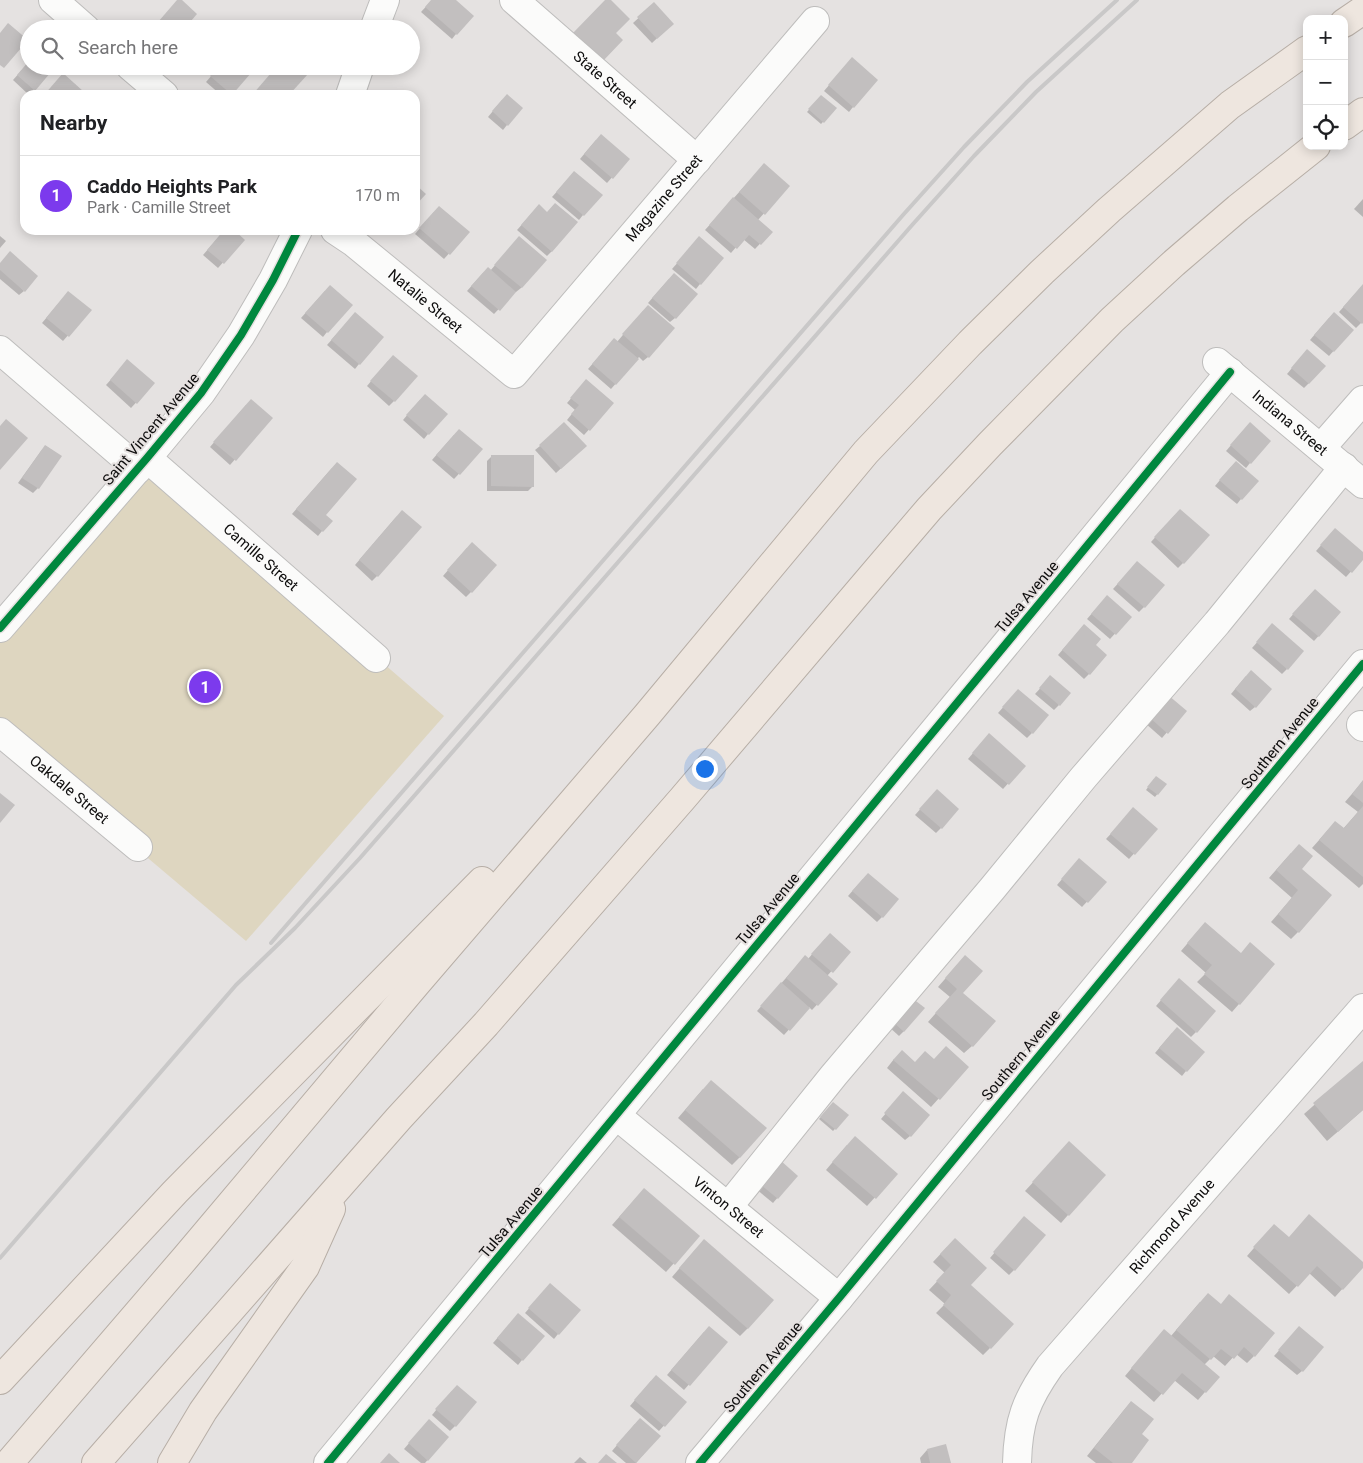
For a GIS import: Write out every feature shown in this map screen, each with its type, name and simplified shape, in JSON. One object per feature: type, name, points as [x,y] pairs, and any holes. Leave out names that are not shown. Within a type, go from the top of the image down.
[{"type":"highway","points":[[1348,20],[1363,10]]},
{"type":"highway","points":[[9,1463],[192,1250],[422,976],[647,715],[866,452],[970,343],[1042,272],[1123,198],[1230,105],[1303,53]]},
{"type":"highway","points":[[1348,123],[1363,112]]},
{"type":"highway","points":[[96,1463],[399,1118],[486,1024],[683,798],[871,576],[990,444],[1112,320],[1238,208],[1311,150]]},
{"type":"highway","points":[[0,1380],[175,1192],[647,715]]},
{"type":"highway","points":[[172,1463],[203,1411],[305,1267],[342,1184]]},
{"type":"street","points":[[53,0],[76,20]]},
{"type":"street","points":[[377,20],[385,0]]},
{"type":"street","name":"State Street","points":[[514,0],[697,160]]},
{"type":"street","name":"Magazine Street","points":[[514,374],[814,21]]},
{"type":"street","points":[[141,75],[158,90]]},
{"type":"street","points":[[352,90],[357,75]]},
{"type":"street","name":"Saint Vincent Avenue","points":[[0,628],[201,393],[241,335],[273,280],[296,235]]},
{"type":"street","name":"Natalie Street","points":[[342,235],[353,242],[514,374]]},
{"type":"street","name":"Camille Street","points":[[0,350],[142,463],[376,658]]},
{"type":"street","name":"Indiana Street","points":[[1223,367],[1353,475]]},
{"type":"street","name":"Tulsa Avenue","points":[[328,1463],[1057,583],[1223,367]]},
{"type":"street","points":[[1322,448],[1363,400]]},
{"type":"street","points":[[728,1207],[834,1075],[992,889],[1083,778],[1217,623],[1353,475]]},
{"type":"street","name":"Southern Avenue","points":[[700,1463],[839,1298],[1363,664]]},
{"type":"street","name":"Oakdale Street","points":[[0,732],[138,847]]},
{"type":"street","name":"Richmond Avenue","points":[[1017,1463],[1017,1442],[1022,1417],[1036,1386],[1050,1366],[1363,1008]]},
{"type":"street","name":"Vinton Street","points":[[616,1116],[839,1298]]},
{"type":"shaded area","points":[[147,458],[444,716],[246,941],[0,733],[0,629]]},
{"type":"building","points":[[177,0],[182,0],[197,14],[192,20],[160,20]]},
{"type":"building","points":[[431,0],[456,0],[474,16],[457,35],[425,7]]},
{"type":"building","points":[[605,0],[611,0],[630,19],[616,33],[623,40],[603,61],[573,33]]},
{"type":"building","points":[[654,2],[674,24],[657,39],[637,17]]},
{"type":"building","points":[[8,23],[20,33],[20,49],[4,68],[0,65],[0,33]]},
{"type":"building","points":[[852,57],[878,80],[854,108],[828,85]]},
{"type":"building","points":[[20,72],[20,75],[48,75],[34,90],[17,75]]},
{"type":"building","points":[[61,75],[65,75],[82,90],[48,90]]},
{"type":"building","points":[[249,75],[236,90],[226,90],[210,76]]},
{"type":"building","points":[[269,75],[307,75],[294,90],[256,90]]},
{"type":"building","points":[[507,94],[523,108],[508,126],[492,111]]},
{"type":"building","points":[[821,95],[837,108],[824,123],[808,109]]},
{"type":"building","points":[[601,134],[630,159],[613,179],[584,154]]},
{"type":"building","points":[[764,163],[790,186],[765,215],[739,192]]},
{"type":"building","points":[[574,171],[603,195],[584,216],[556,192]]},
{"type":"building","points":[[420,189],[426,194],[420,201]]},
{"type":"building","points":[[733,197],[773,232],[761,245],[749,235],[737,249],[709,225]]},
{"type":"building","points":[[555,203],[578,222],[552,252],[521,225],[539,204],[547,212]]},
{"type":"building","points":[[439,206],[470,232],[450,255],[420,227]]},
{"type":"building","points":[[220,235],[240,235],[245,240],[224,264],[207,250]]},
{"type":"building","points":[[519,236],[547,260],[522,288],[494,265]]},
{"type":"building","points":[[699,236],[724,258],[701,285],[676,263]]},
{"type":"building","points":[[10,251],[38,276],[25,292],[0,270],[0,263]]},
{"type":"building","points":[[488,267],[516,292],[500,311],[471,286]]},
{"type":"building","points":[[674,273],[698,294],[676,319],[652,298]]},
{"type":"building","points":[[1363,284],[1363,323],[1362,324],[1343,307]]},
{"type":"building","points":[[330,285],[353,305],[328,333],[305,313]]},
{"type":"building","points":[[68,291],[92,310],[69,337],[46,318]]},
{"type":"building","points":[[648,305],[675,328],[649,358],[622,334]]},
{"type":"building","points":[[355,312],[384,337],[360,365],[331,340]]},
{"type":"building","points":[[1334,312],[1354,330],[1334,352],[1314,335]]},
{"type":"building","points":[[614,338],[639,359],[616,385],[592,364]]},
{"type":"building","points":[[1307,349],[1326,366],[1309,384],[1291,368]]},
{"type":"building","points":[[393,355],[418,376],[395,402],[370,381]]},
{"type":"building","points":[[127,359],[155,383],[137,404],[110,380]]},
{"type":"building","points":[[586,379],[614,403],[590,431],[571,414],[579,405],[570,398]]},
{"type":"building","points":[[425,394],[448,414],[429,435],[406,415]]},
{"type":"building","points":[[251,399],[273,418],[236,461],[213,442]]},
{"type":"building","points":[[6,419],[28,438],[0,470],[0,426]]},
{"type":"building","points":[[564,422],[587,446],[561,469],[539,445]]},
{"type":"building","points":[[1250,422],[1271,441],[1251,464],[1230,445]]},
{"type":"building","points":[[459,429],[483,449],[460,475],[436,455]]},
{"type":"building","points":[[45,445],[62,456],[39,489],[22,478]]},
{"type":"building","points":[[491,455],[534,455],[534,487],[491,486]]},
{"type":"building","points":[[1236,461],[1259,481],[1242,500],[1219,480]]},
{"type":"building","points":[[337,462],[357,479],[326,515],[333,521],[323,532],[296,509]]},
{"type":"building","points":[[1180,509],[1210,535],[1184,564],[1154,537]]},
{"type":"building","points":[[402,510],[422,527],[378,577],[359,560]]},
{"type":"building","points":[[1335,528],[1363,552],[1363,560],[1352,573],[1320,545]]},
{"type":"building","points":[[472,542],[497,565],[472,593],[447,570]]},
{"type":"building","points":[[1137,561],[1165,585],[1145,608],[1117,584]]},
{"type":"building","points":[[1315,589],[1341,612],[1319,637],[1292,614]]},
{"type":"building","points":[[1107,595],[1132,617],[1116,635],[1091,614]]},
{"type":"building","points":[[1272,623],[1304,651],[1288,670],[1256,642]]},
{"type":"building","points":[[1084,624],[1101,639],[1096,645],[1107,655],[1090,675],[1062,650]]},
{"type":"building","points":[[1251,670],[1272,689],[1256,708],[1235,689]]},
{"type":"building","points":[[1050,675],[1071,693],[1060,706],[1039,688]]},
{"type":"building","points":[[1018,689],[1049,715],[1033,734],[1002,707]]},
{"type":"building","points":[[1168,695],[1187,711],[1168,734],[1149,717]]},
{"type":"building","points":[[989,733],[1026,766],[1009,785],[972,753]]},
{"type":"building","points":[[1156,776],[1167,784],[1158,795],[1147,787]]},
{"type":"building","points":[[1363,780],[1363,803],[1352,794]]},
{"type":"building","points":[[937,789],[959,809],[942,829],[919,809]]},
{"type":"building","points":[[0,793],[15,805],[0,823]]},
{"type":"building","points":[[1363,806],[1363,877],[1319,840],[1335,821],[1344,828]]},
{"type":"building","points":[[1133,807],[1158,829],[1135,855],[1110,834]]},
{"type":"building","points":[[1299,844],[1313,856],[1302,869],[1332,895],[1299,933],[1278,914],[1298,890],[1276,870]]},
{"type":"building","points":[[1079,858],[1107,882],[1088,903],[1061,879]]},
{"type":"building","points":[[868,873],[899,899],[883,918],[852,891]]},
{"type":"building","points":[[1205,922],[1241,953],[1250,942],[1275,964],[1240,1005],[1204,974],[1212,965],[1187,943]]},
{"type":"building","points":[[830,933],[851,952],[833,973],[811,954]]},
{"type":"building","points":[[805,955],[838,984],[818,1006],[786,978]]},
{"type":"building","points":[[965,955],[983,971],[963,993],[996,1021],[973,1047],[935,1013],[957,989],[945,978]]},
{"type":"building","points":[[1179,978],[1216,1011],[1197,1033],[1160,1000]]},
{"type":"building","points":[[781,982],[810,1008],[790,1031],[760,1006]]},
{"type":"building","points":[[912,998],[925,1008],[904,1032],[892,1021]]},
{"type":"building","points":[[1177,1027],[1205,1052],[1187,1072],[1159,1048]]},
{"type":"building","points":[[946,1046],[969,1067],[940,1100],[893,1060],[902,1050],[915,1062],[925,1051],[934,1059]]},
{"type":"building","points":[[1363,1061],[1363,1110],[1338,1132],[1313,1103]]},
{"type":"building","points":[[711,1080],[767,1128],[740,1158],[685,1110]]},
{"type":"building","points":[[903,1091],[930,1115],[911,1137],[884,1113]]},
{"type":"building","points":[[833,1102],[849,1115],[836,1130],[820,1117]]},
{"type":"building","points":[[855,1136],[898,1174],[876,1199],[832,1162]]},
{"type":"building","points":[[1069,1141],[1106,1175],[1069,1216],[1032,1182]]},
{"type":"building","points":[[780,1160],[798,1176],[778,1199],[760,1184]]},
{"type":"building","points":[[644,1188],[700,1236],[675,1265],[619,1217]]},
{"type":"building","points":[[1309,1214],[1363,1262],[1363,1268],[1343,1290],[1317,1266],[1298,1287],[1253,1247],[1274,1224],[1289,1237]]},
{"type":"building","points":[[1024,1216],[1046,1235],[1015,1271],[993,1252]]},
{"type":"building","points":[[955,1238],[987,1268],[971,1285],[1014,1324],[991,1349],[943,1305],[951,1295],[936,1281],[951,1265],[940,1254]]},
{"type":"building","points":[[704,1239],[774,1300],[748,1329],[679,1268]]},
{"type":"building","points":[[550,1283],[581,1310],[559,1335],[528,1308]]},
{"type":"building","points":[[1208,1293],[1221,1304],[1229,1294],[1275,1333],[1255,1357],[1244,1347],[1234,1359],[1221,1349],[1211,1360],[1176,1330]]},
{"type":"building","points":[[518,1313],[545,1336],[523,1361],[497,1338]]},
{"type":"building","points":[[709,1326],[728,1342],[690,1386],[671,1370]]},
{"type":"building","points":[[1299,1326],[1324,1347],[1303,1372],[1278,1350]]},
{"type":"building","points":[[1164,1329],[1220,1377],[1206,1393],[1182,1373],[1163,1395],[1131,1368]]},
{"type":"building","points":[[656,1375],[687,1402],[665,1427],[634,1400]]},
{"type":"building","points":[[457,1385],[477,1402],[456,1427],[435,1409]]},
{"type":"building","points":[[1131,1401],[1154,1419],[1142,1434],[1149,1440],[1132,1463],[1113,1463],[1094,1448]]},
{"type":"building","points":[[640,1418],[661,1436],[636,1463],[616,1445]]},
{"type":"building","points":[[429,1419],[449,1437],[428,1461],[408,1443]]},
{"type":"building","points":[[946,1444],[951,1463],[930,1463],[927,1449]]},
{"type":"building","points":[[389,1453],[400,1463],[380,1463]]},
{"type":"building","points":[[606,1454],[617,1463],[598,1463]]},
{"type":"railway","points":[[271,943],[964,147],[1027,82],[1117,0]]},
{"type":"railway","points":[[0,1258],[236,985],[295,928],[360,858],[974,156],[1036,92],[1137,0]]},
{"type":"cycle path","points":[[0,628],[201,393],[241,335],[273,280],[296,235]]},
{"type":"cycle path","points":[[328,1463],[1230,372]]},
{"type":"cycle path","points":[[700,1463],[839,1298],[1363,664]]},
{"type":"place","name":"Caddo Heights Park","points":[[205,687]]}]
